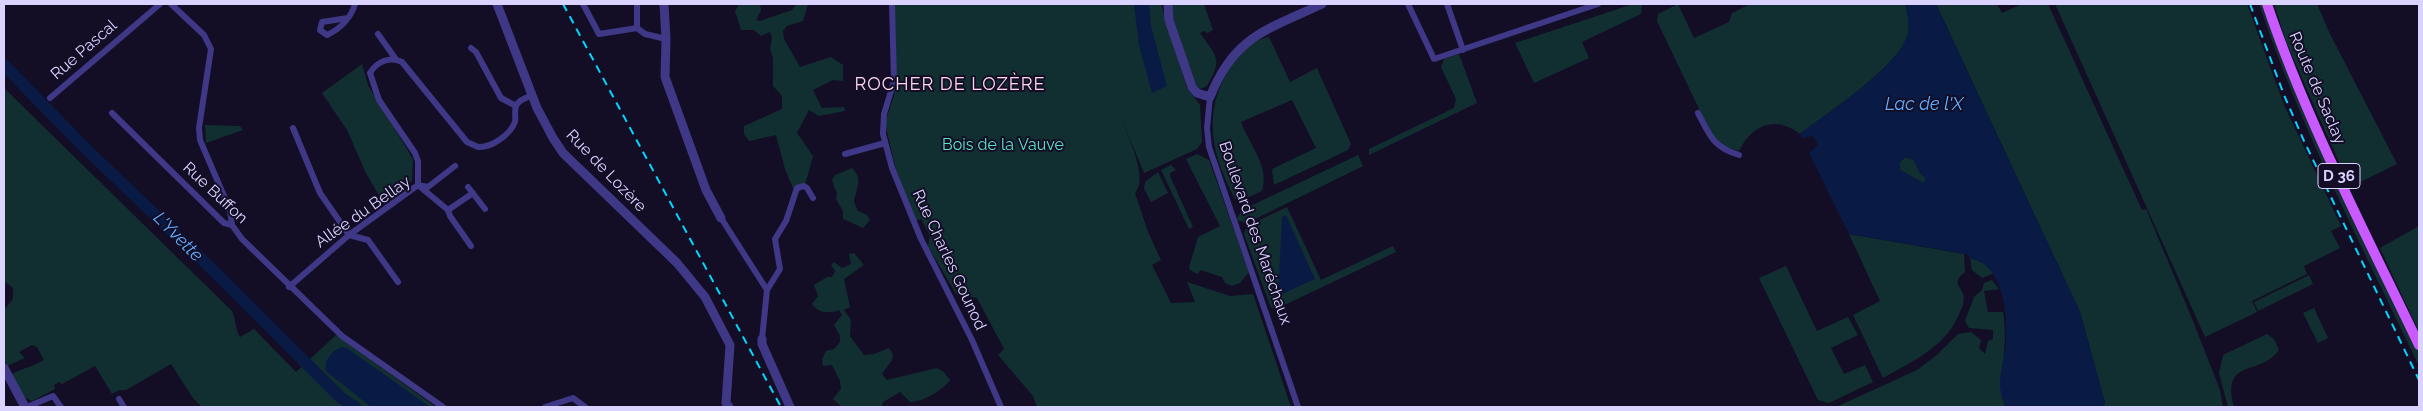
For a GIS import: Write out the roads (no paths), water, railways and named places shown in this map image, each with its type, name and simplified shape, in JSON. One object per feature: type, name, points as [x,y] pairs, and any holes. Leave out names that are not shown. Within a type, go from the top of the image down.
[{"type":"main road","name":"Route de Saclay","points":[[2267,4],[2290,64],[2336,168],[2419,345]]},
{"type":"street","name":"Rue Pascal","points":[[50,98],[160,4]]},
{"type":"street","points":[[171,4],[204,35],[211,49],[200,140],[230,210],[232,225]]},
{"type":"street","points":[[348,18],[355,4]]},
{"type":"street","name":"Rue de Lozère","points":[[497,4],[532,95],[553,138],[563,153],[677,263],[705,298],[730,344],[725,406]]},
{"type":"street","points":[[583,4],[599,34],[637,28],[645,34],[666,39]]},
{"type":"street","points":[[637,4],[637,28]]},
{"type":"street","points":[[664,4],[666,39],[664,67],[668,88],[706,190],[721,218],[767,290]]},
{"type":"street","name":"Rue Charles Gounod","points":[[892,4],[894,80],[882,122],[885,143],[892,168],[921,239],[972,340],[1000,407]]},
{"type":"street","points":[[1168,4],[1169,20],[1192,86],[1197,92],[1210,97]]},
{"type":"street","name":"Boulevard des Maréchaux","points":[[1298,407],[1209,148],[1207,128],[1210,97],[1223,68],[1233,54],[1246,42],[1322,4]]},
{"type":"street","points":[[1408,4],[1434,59],[1598,4]]},
{"type":"street","points":[[1447,4],[1462,50]]},
{"type":"street","points":[[378,34],[395,58],[402,62],[473,146],[489,146],[511,129],[515,121],[516,106],[520,101],[532,95]]},
{"type":"street","points":[[471,48],[476,52],[501,98],[516,106]]},
{"type":"street","points":[[395,58],[373,68],[370,73],[379,100],[415,153],[418,161],[418,185],[448,210],[450,216],[471,246]]},
{"type":"street","name":"Rue Buffon","points":[[112,112],[224,223],[232,225],[242,239],[289,287],[342,336],[443,407]]},
{"type":"street","points":[[1698,113],[1715,144],[1726,151],[1740,155]]},
{"type":"street","points":[[293,128],[320,193],[349,236],[368,240],[398,282]]},
{"type":"street","points":[[845,154],[885,143]]},
{"type":"street","name":"Allée du Bellay","points":[[289,287],[349,236],[418,185],[428,187],[455,166]]},
{"type":"street","points":[[790,407],[762,344],[767,290],[780,269],[775,239],[786,221],[797,188],[804,186],[808,188],[813,198]]},
{"type":"street","points":[[448,210],[471,190],[485,209]]},
{"type":"street","points":[[4,368],[26,407],[53,396],[61,407]]},
{"type":"street","points":[[546,407],[573,398],[586,407]]},
{"type":"street","points":[[119,399],[124,407]]},
{"type":"water","points":[[1134,4],[1149,4],[1151,26],[1167,86],[1152,93],[1139,45]]},
{"type":"water","name":"Lac de l'X","points":[[1905,4],[1936,4],[2080,312],[2105,403],[2103,407],[2005,407],[2000,385],[2006,342],[2006,318],[2001,292],[1990,270],[1981,262],[1970,258],[1969,255],[1849,234],[1809,153],[1818,145],[1813,136],[1802,138],[1800,134],[1861,89],[1891,61],[1902,47],[1909,30]],"holes":[[[1905,157],[1914,160],[1920,173],[1926,179],[1923,183],[1900,170],[1900,162]]]},
{"type":"water","points":[[1286,215],[1315,279],[1278,296],[1282,217]]},
{"type":"water","points":[[342,347],[347,348],[430,407],[371,407],[326,371],[326,363],[329,356],[335,350]]},
{"type":"waterway","name":"L'Yvette","points":[[4,65],[84,147],[221,278],[341,398],[355,407]]},
{"type":"railway","points":[[563,4],[781,407]]},
{"type":"railway","points":[[2250,4],[2284,95],[2304,141],[2419,380]]},
{"type":"district","name":"ROCHER DE LOZÈRE","points":[[950,85]]},
{"type":"park label","name":"Bois de la Vauve","points":[[1003,145]]}]
